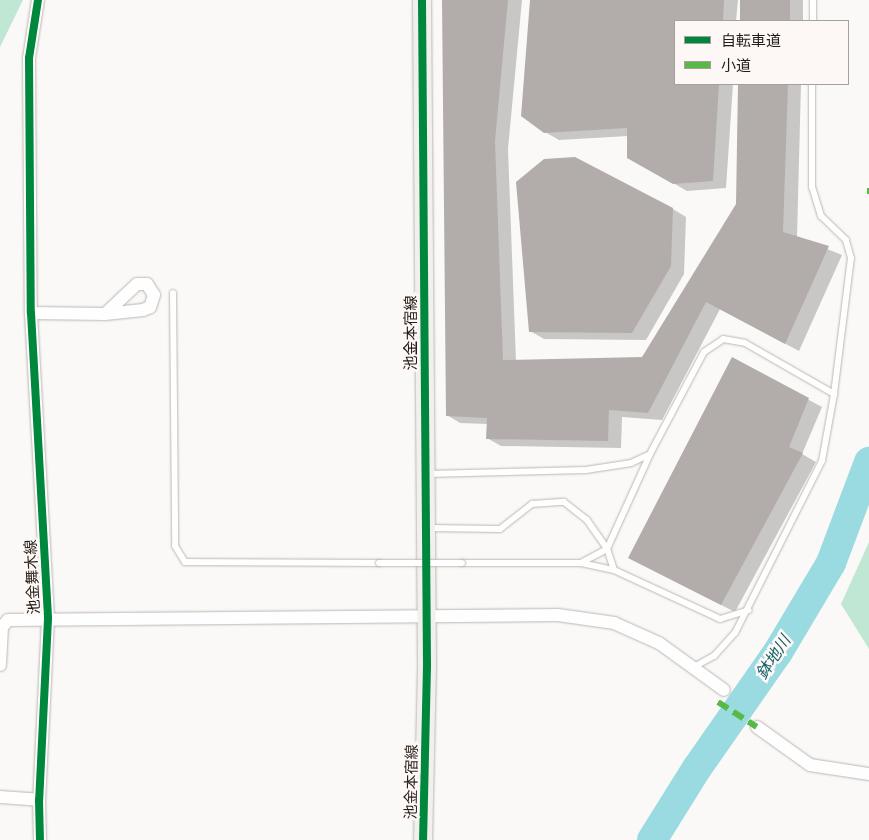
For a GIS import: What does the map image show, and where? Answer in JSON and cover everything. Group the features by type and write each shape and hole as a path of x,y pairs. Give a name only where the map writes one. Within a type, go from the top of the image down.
{"street":[{"name":"池金舞木線","path":"38,0 29,58 31,313 48,619 39,800 40,840"},
{"name":"池金本宿線","path":"422,0 427,666 423,840"},
{"path":"31,313 105,314"},
{"path":"0,665 2,627 8,620 558,614 614,623 659,643 724,690"},
{"path":"757,727 810,765 869,774"},
{"path":"0,797 39,800"}],"lane":[{"path":"813,0 813,20"},
{"path":"692,668 714,656 735,633 749,610 822,461 834,394 851,258 846,240 821,216 812,187 812,85"},
{"path":"173,293 175,546 186,562 580,563 614,570 720,620 749,610"},
{"path":"580,563 607,549 650,454 704,352 723,339 745,343 834,394"},
{"path":"426,474 586,470 631,462 650,454"},
{"path":"426,528 500,529 532,504 564,502 587,520 607,549 614,570"}],"green space":[{"path":"0,0 23,0 0,47"},
{"path":"869,542 869,649 841,604"}],"building":[{"path":"442,0 508,0 495,141 503,360 642,357 736,204 738,85 788,85 783,232 829,246 785,344 706,302 648,413 609,410 608,441 486,439 487,418 446,416"},
{"path":"530,0 724,0 723,20 674,20 674,85 719,85 713,181 673,184 627,158 627,128 544,133 521,116"},
{"path":"740,0 790,0 790,20 740,20"},
{"path":"575,157 673,208 671,266 632,333 529,332 516,182 544,159"},
{"path":"732,357 809,398 789,447 803,453 721,605 628,558"}],"waterway":[{"name":"鉢地川","path":"652,840 697,768 778,652 831,563 869,462"}],"marked path":[{"path":"718,702 757,727"}],"cycle path":[{"path":"38,0 29,58 31,313 48,619 39,800 40,840"},
{"path":"422,0 427,666 423,840"}]}
